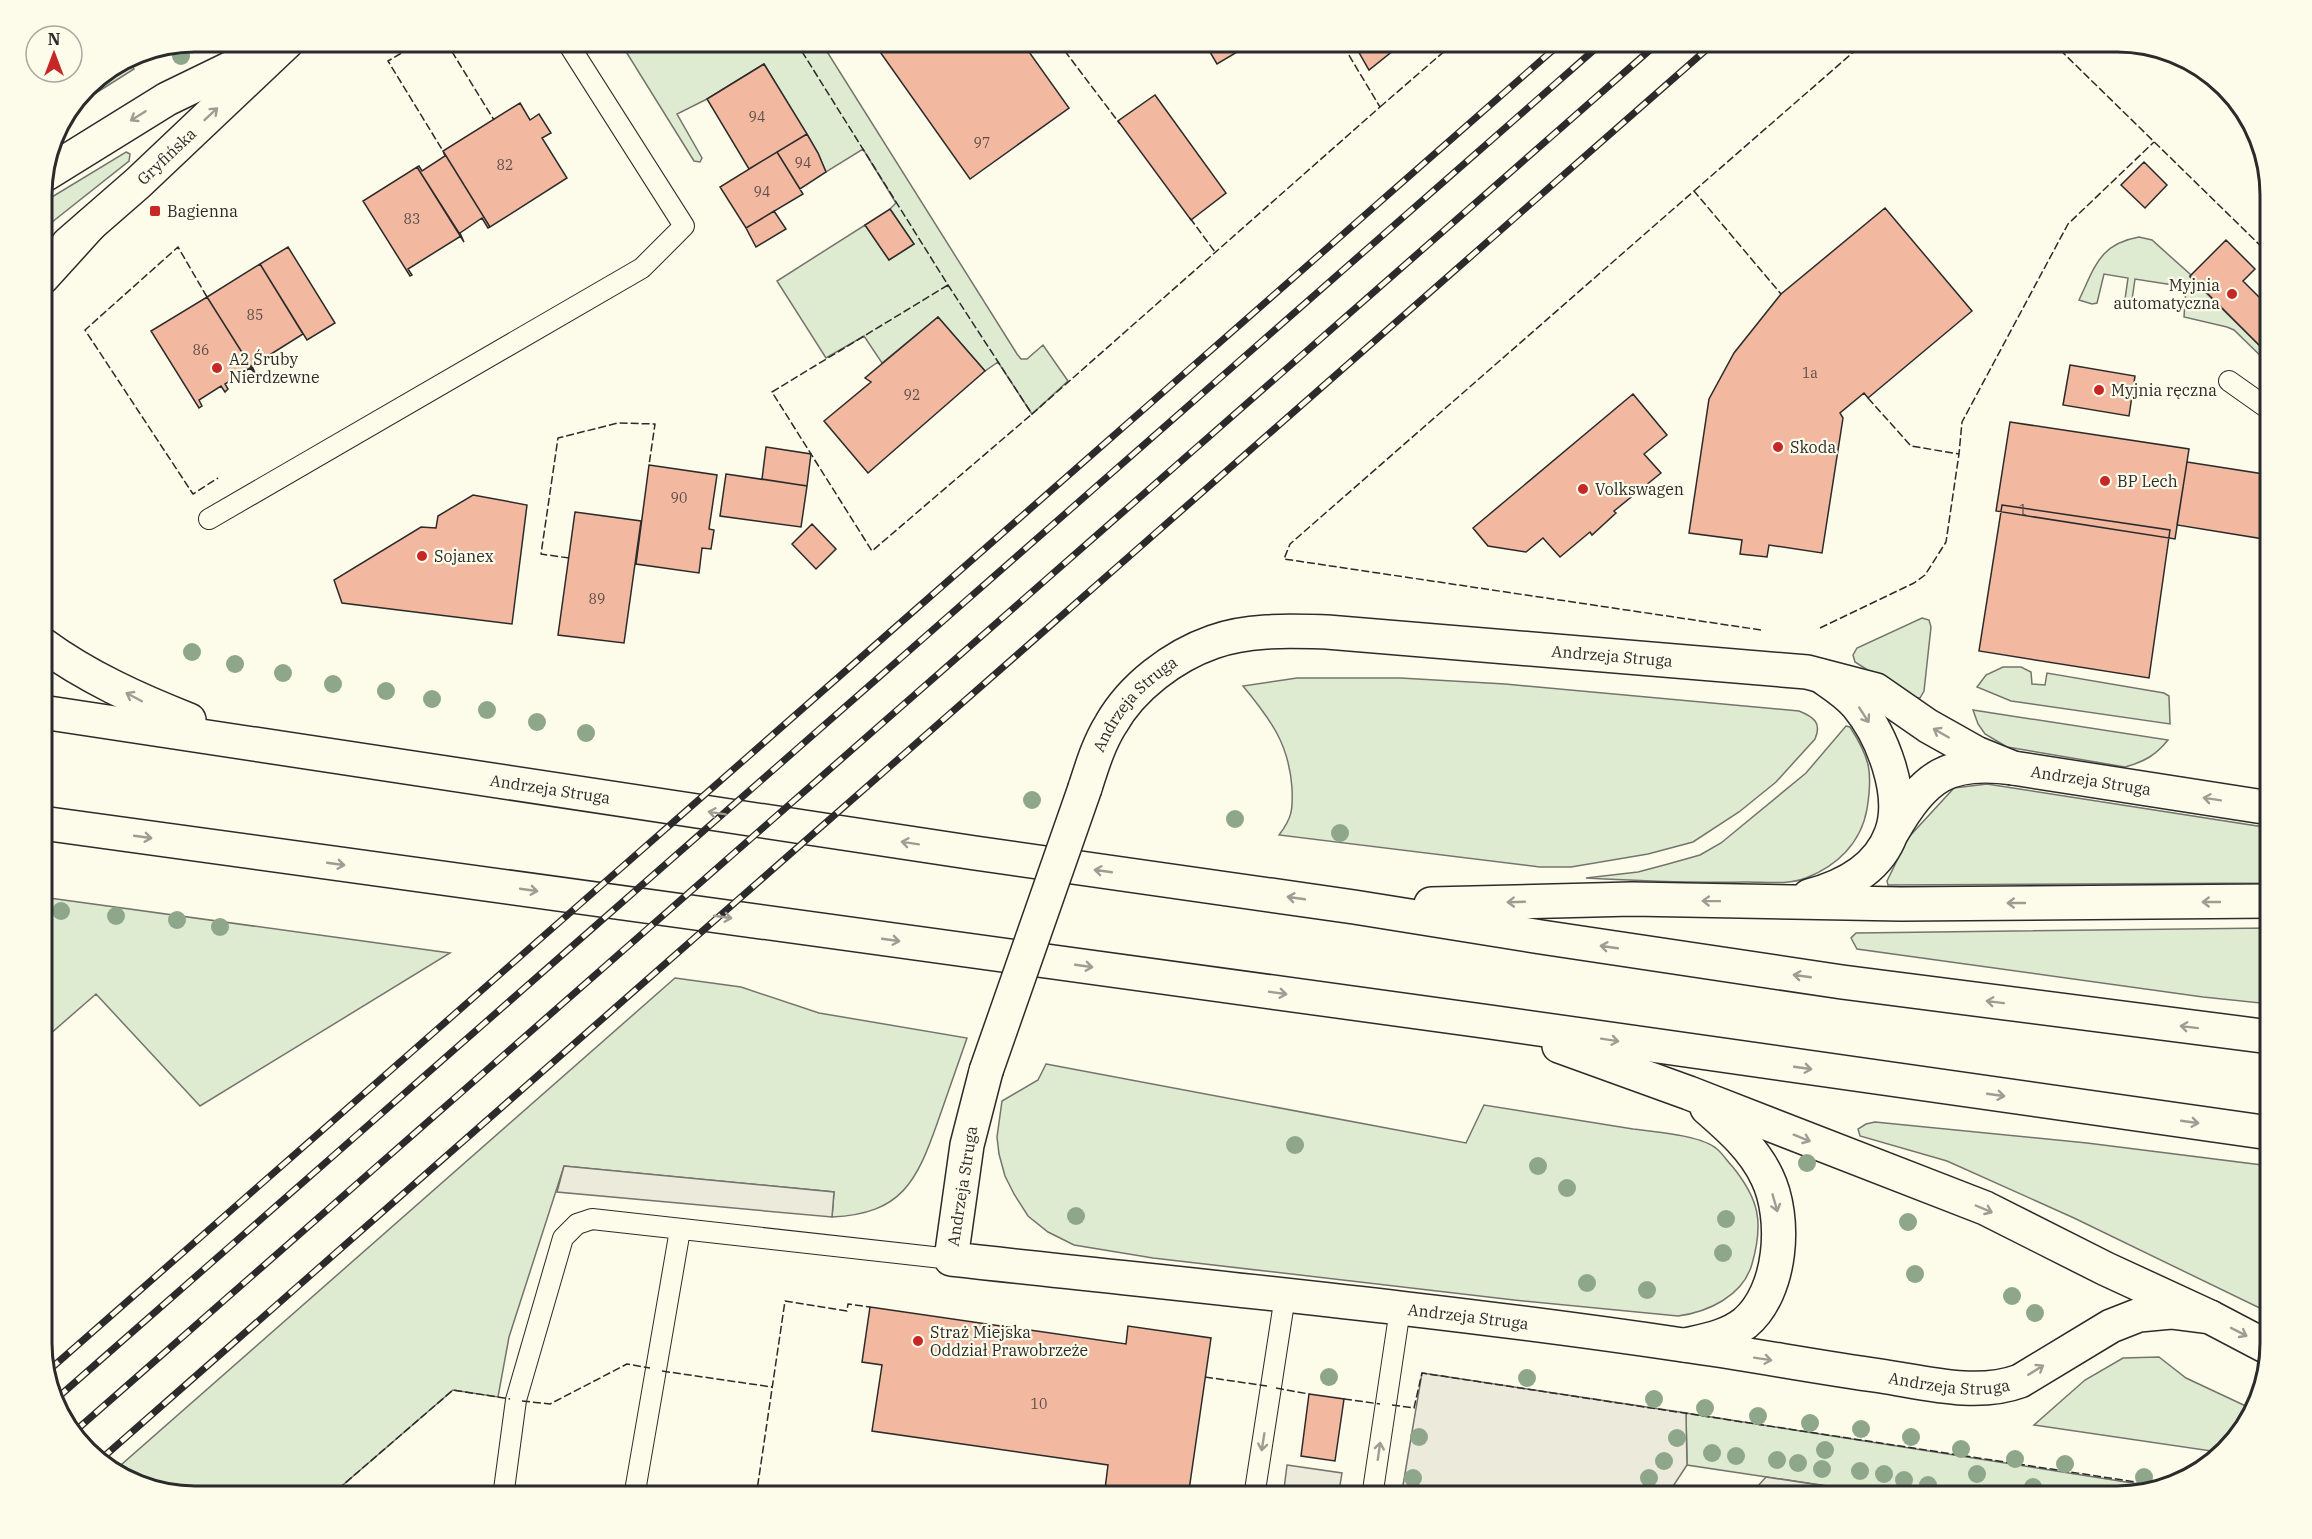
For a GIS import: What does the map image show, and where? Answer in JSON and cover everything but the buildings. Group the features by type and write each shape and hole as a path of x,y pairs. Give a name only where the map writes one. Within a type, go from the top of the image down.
{"main road":[{"name":"Gryfińska","path":"55,168 166,99 263,53"},
{"name":"Gryfińska","path":"53,256 138,183 274,53"},
{"path":"53,266 90,225"},
{"name":"Andrzeja Struga","path":"2260,806 2013,768 1976,753 1928,726 1876,690 1807,672 1327,632 1277,631 1214,641 1184,655 1159,672 1122,707 1110,725 1085,788 986,1071 967,1145 951,1259 1400,1309 1685,1345 1845,1371 1987,1389 2020,1381 2111,1326 2139,1315 2171,1312 2210,1317 2260,1343"},
{"path":"53,652 66,662 146,703 246,742"},
{"path":"1821,676 1840,688 1856,703 1876,735 1894,786 1894,819 1891,834"},
{"name":"Andrzeja Struga","path":"53,714 1830,980 2260,1036"},
{"path":"1769,903 1812,895 1846,883 1864,871 1875,859 1908,804 1941,775 1953,769 1983,764 2013,768"},
{"path":"53,825 1490,1022 2260,1132"},
{"path":"1354,907 1632,899 1769,903 2260,902"},
{"path":"1490,1022 1689,1093 1985,1208 2106,1269 2210,1317"},
{"path":"1685,1345 1722,1337 1746,1322 1761,1304 1770,1284 1778,1253 1780,1222 1768,1177 1737,1134 1689,1093"}],"lane":[{"path":"209,519 642,268 684,226 574,53"},
{"path":"2229,381 2260,403"},
{"path":"504,1486 516,1400 563,1238 577,1224 592,1219 951,1259"},
{"path":"636,1486 680,1230"},
{"path":"1256,1486 1285,1296"},
{"path":"1374,1486 1400,1309"}],"green space":[{"path":"627,53 828,53 1017,354 1021,359 1027,359 1043,345 1068,381 1032,414 998,362 985,371 938,317 882,363 864,336 826,358 777,281 865,225 889,260 914,244 890,209 896,203 863,149 826,172 818,153 764,64 707,99 677,114 702,158 700,162 694,161"},
{"path":"133,67 134,69 96,93 116,77"},
{"path":"126,152 130,154 129,161 53,221 53,196"},
{"path":"2139,237 2152,240 2191,275 2190,277 2260,346 2260,355 2234,330 2184,317 2186,287 2135,279 2131,307 2124,306 2128,278 2104,274 2097,303 2092,304 2079,300 2100,259 2115,245"},
{"path":"1922,618 1929,620 1931,627 1924,691 1920,698 1910,697 1855,662 1853,655 1857,648"},
{"path":"2003,667 2021,667 2031,672 2032,684 2045,685 2047,673 2164,693 2169,696 2170,724 2011,701 1977,687 1986,675"},
{"path":"1297,678 1400,678 1505,684 1799,711 1812,718 1818,729 1815,739 1776,782 1739,812 1693,842 1648,854 1571,867 1540,867 1279,835 1287,824 1292,808 1292,788 1287,758 1277,733 1243,686"},
{"path":"1973,710 2168,740 2149,757 2125,767 2007,747 1985,734"},
{"path":"1846,726 1850,727 1866,757 1870,775 1869,796 1864,821 1853,843 1828,867 1806,878 1785,882 1687,882 1586,878 1638,872 1700,855 1721,843 1806,773"},
{"path":"1987,784 2260,826 2260,883 1888,885 1887,881 1908,838 1954,788"},
{"path":"53,899 450,953 200,1106 96,994 53,1031"},
{"path":"2260,928 2260,1003 1857,949 1851,938 1856,933"},
{"path":"675,978 741,987 819,1013 967,1038 930,1142 914,1177 891,1201 875,1209 832,1217 834,1192 564,1166 509,1337 498,1397 453,1390 342,1486 187,1486 150,1479 121,1465"},
{"path":"1046,1064 1466,1143 1484,1105 1700,1140 1710,1144 1721,1153 1741,1178 1753,1200 1757,1212 1758,1236 1752,1264 1741,1285 1733,1293 1701,1311 1678,1316 1514,1300 1153,1258 1074,1245 1048,1232 1028,1216 1005,1176 999,1154 997,1137 1002,1101 1038,1080"},
{"path":"1875,1122 2087,1143 2260,1165 2260,1308 2074,1218 1947,1161 1860,1136 1858,1129"},
{"path":"2159,1357 2186,1378 2245,1406 2224,1438 2211,1451 2034,1425 2085,1380 2123,1358"},
{"path":"1686,1413 2141,1484 1827,1486 1687,1465"}],"shaded area":[{"path":"564,1166 834,1192 832,1217 557,1192"},
{"path":"1422,1373 1686,1413 1687,1465 1673,1486 1403,1486"},
{"path":"1287,1465 1342,1473 1340,1486 1284,1486"},
{"path":"1766,1477 1825,1486 1758,1486"}],"railway":[{"path":"55,1365 1549,53"},
{"path":"62,1394 1590,53"},
{"path":"80,1427 1646,53"},
{"path":"106,1455 1702,53"}],"fence":[{"path":"401,53 388,61 443,151"},
{"path":"453,53 494,120"},
{"path":"803,53 1032,414 1380,107 1348,53"},
{"path":"1066,53 1120,124"},
{"path":"1380,107 1442,53"},
{"path":"1694,191 1852,53"},
{"path":"2063,53 2260,245"},
{"path":"1868,398 1911,446 1959,454 1962,422 2068,224 2154,142"},
{"path":"1761,630 1284,559 1290,544 1694,191 1781,294"},
{"path":"1190,218 1215,252"},
{"path":"207,297 178,247 85,330 193,494 218,478"},
{"path":"948,285 772,392 872,551 1032,414"},
{"path":"569,558 541,554 558,438 618,423 655,424 649,465"},
{"path":"1820,628 1914,583 1925,575 1946,542 1959,454"},
{"path":"758,1486 785,1301 847,1311 848,1304 870,1307"},
{"path":"522,1401 550,1404 627,1364 650,1368"},
{"path":"662,1371 772,1387"},
{"path":"1392,1405 1414,1408 1422,1373 2146,1484"},
{"path":"1205,1377 1267,1386"},
{"path":"1276,1388 1309,1394"},
{"path":"342,1486 453,1390 510,1399"},
{"path":"1344,1399 1380,1404"}],"place":[{"name":"Bagienna","path":"155,211"},
{"name":"Myjnia automatyczna","path":"2232,294"},
{"name":"A2 Śruby Nierdzewne","path":"217,368"},
{"name":"Myjnia ręczna","path":"2099,390"},
{"name":"Skoda","path":"1778,447"},
{"name":"BP Lech","path":"2105,481"},
{"name":"Volkswagen","path":"1583,489"},
{"name":"Sojanex","path":"422,556"},
{"name":"Straż Miejska Oddział Prawobrzeże","path":"918,1341"}]}
